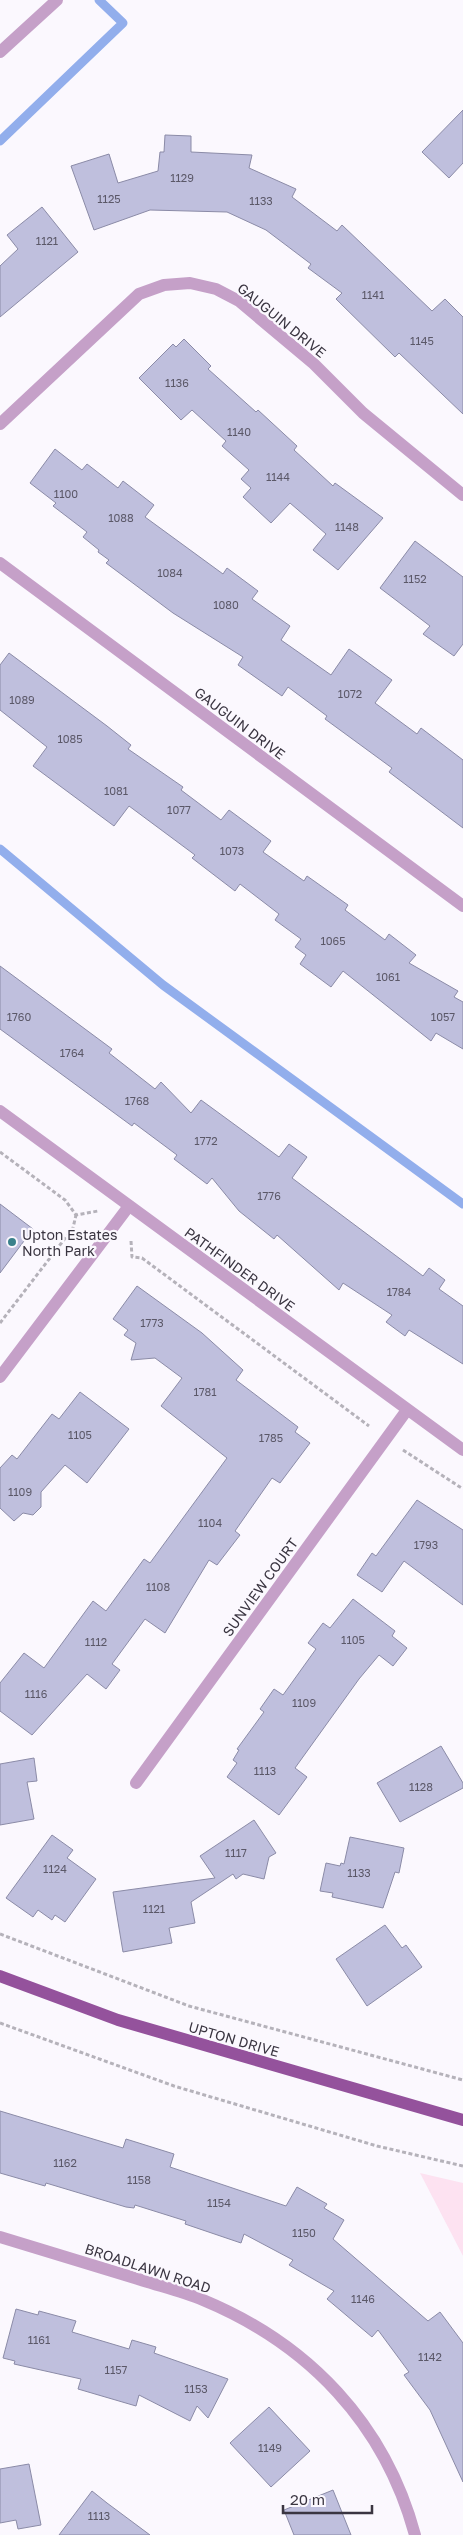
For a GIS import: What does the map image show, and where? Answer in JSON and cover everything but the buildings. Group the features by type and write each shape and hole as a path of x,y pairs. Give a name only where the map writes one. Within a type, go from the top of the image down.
{"main road":[{"name":"UPTON DRIVE","path":"0,1976 118,2020 463,2120"}],"street":[{"path":"0,52 57,0"},
{"name":"GAUGUIN DRIVE","path":"0,424 139,294 164,285 190,283 216,288 239,301 314,364 362,413 463,495"},
{"name":"GAUGUIN DRIVE","path":"0,563 463,906"},
{"name":"PATHFINDER DRIVE","path":"0,1111 463,1450"},
{"path":"0,1377 130,1206"},
{"name":"SUNVIEW COURT","path":"136,1783 407,1410"},
{"name":"BROADLAWN ROAD","path":"0,2237 202,2299 248,2321 282,2343 322,2376 361,2420 387,2460 406,2503 415,2535"}],"path":[{"path":"0,1152 65,1200 76,1215 73,1228 0,1323"},
{"path":"76,1215 130,1206 132,1257 142,1258 386,1439 463,1489"},
{"path":"0,1934 188,2006 463,2080"},
{"path":"0,2023 174,2086 376,2146 463,2166"}],"shaded area":[{"path":"420,2173 463,2183 463,2256"}],"waterway":[{"path":"0,141 123,23 99,0"},
{"path":"0,849 163,985 463,1204"}],"place":[{"name":"Upton Estates North Park","path":"12,1242"}]}
